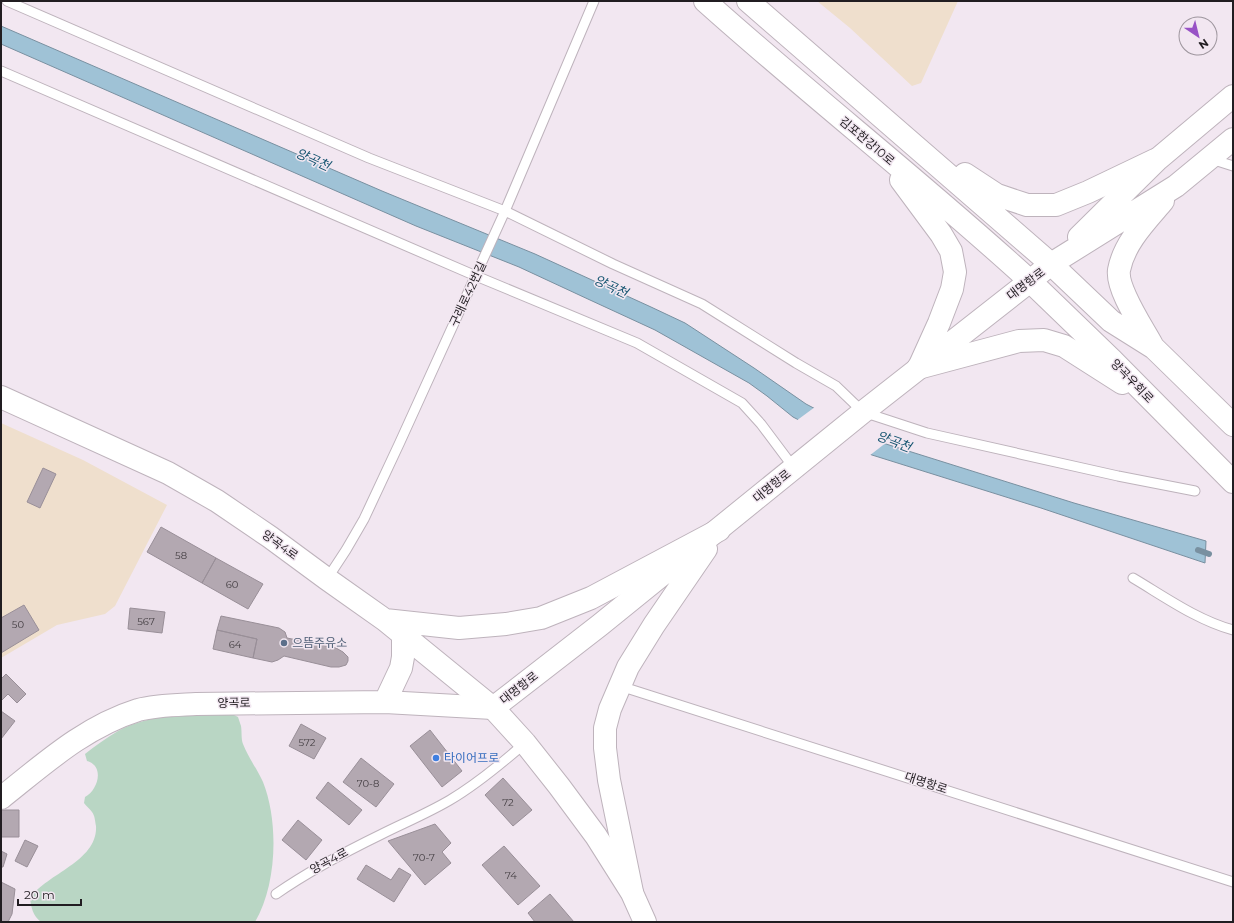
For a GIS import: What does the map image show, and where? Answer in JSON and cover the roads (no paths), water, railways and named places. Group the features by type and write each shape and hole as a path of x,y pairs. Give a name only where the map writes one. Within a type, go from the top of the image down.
{"street":[{"name":"김포한강10로","path":"704,1 988,242 1030,280"},
{"path":"748,1 1052,264 1111,321 1154,348 1233,425"},
{"name":"대명항로","path":"1052,264 1158,158 1233,96"},
{"path":"889,123 997,195 1028,205 1056,205 1088,192 1158,158"},
{"name":"대명항로","path":"493,708 600,625 719,530 823,444 1030,280 1052,264 1176,186 1233,139"},
{"path":"877,149 941,234 951,251 955,272 952,289 939,323 918,368"},
{"path":"1154,348 1133,312 1121,286 1119,271 1134,236 1176,186"},
{"name":"양곡우회로","path":"1030,280 1233,482"},
{"path":"918,368 1019,341 1044,340 1064,346 1154,404"},
{"name":"양곡4로","path":"1,397 174,477 224,506 270,537 385,620 493,708 525,743 596,836 632,893 645,922"},
{"path":"385,620 459,628 506,624 541,618 591,598 719,530"},
{"path":"632,893 609,780 605,748 605,728 610,709 628,666 719,530"},
{"path":"385,702 401,668 403,657 403,636"},
{"name":"양곡로","path":"1,798 70,743 100,725 139,710 165,706 196,704 385,702 493,708"}],"lane":[{"path":"7,1 369,158 505,211 613,264 702,304 796,363 836,386 860,415 927,433 1118,476 1195,491"},
{"name":"구래로42번길","path":"327,579 346,550 364,518 476,276 594,1"},
{"path":"1,71 476,276 637,343 742,403 761,424 794,468"},
{"path":"1209,159 1233,166"},
{"path":"1133,578 1185,609 1219,626 1233,630"},
{"name":"대명항로","path":"619,686 1233,882"},
{"name":"양곡4로","path":"276,894 304,875 337,857 450,800 486,776 525,743"}],"water":[{"path":"1,26 382,191 535,254 685,323 806,404 863,434 886,444 1074,503 1206,541 1205,563 1041,508 872,455 849,446 793,417 749,383 655,330 519,267 416,226 1,44"}],"waterway":[{"name":"양곡천","path":"1198,550 1209,554"}],"place":[{"name":"으뜸주유소","path":"284,643"},
{"name":"타이어프로","path":"436,758"}]}
